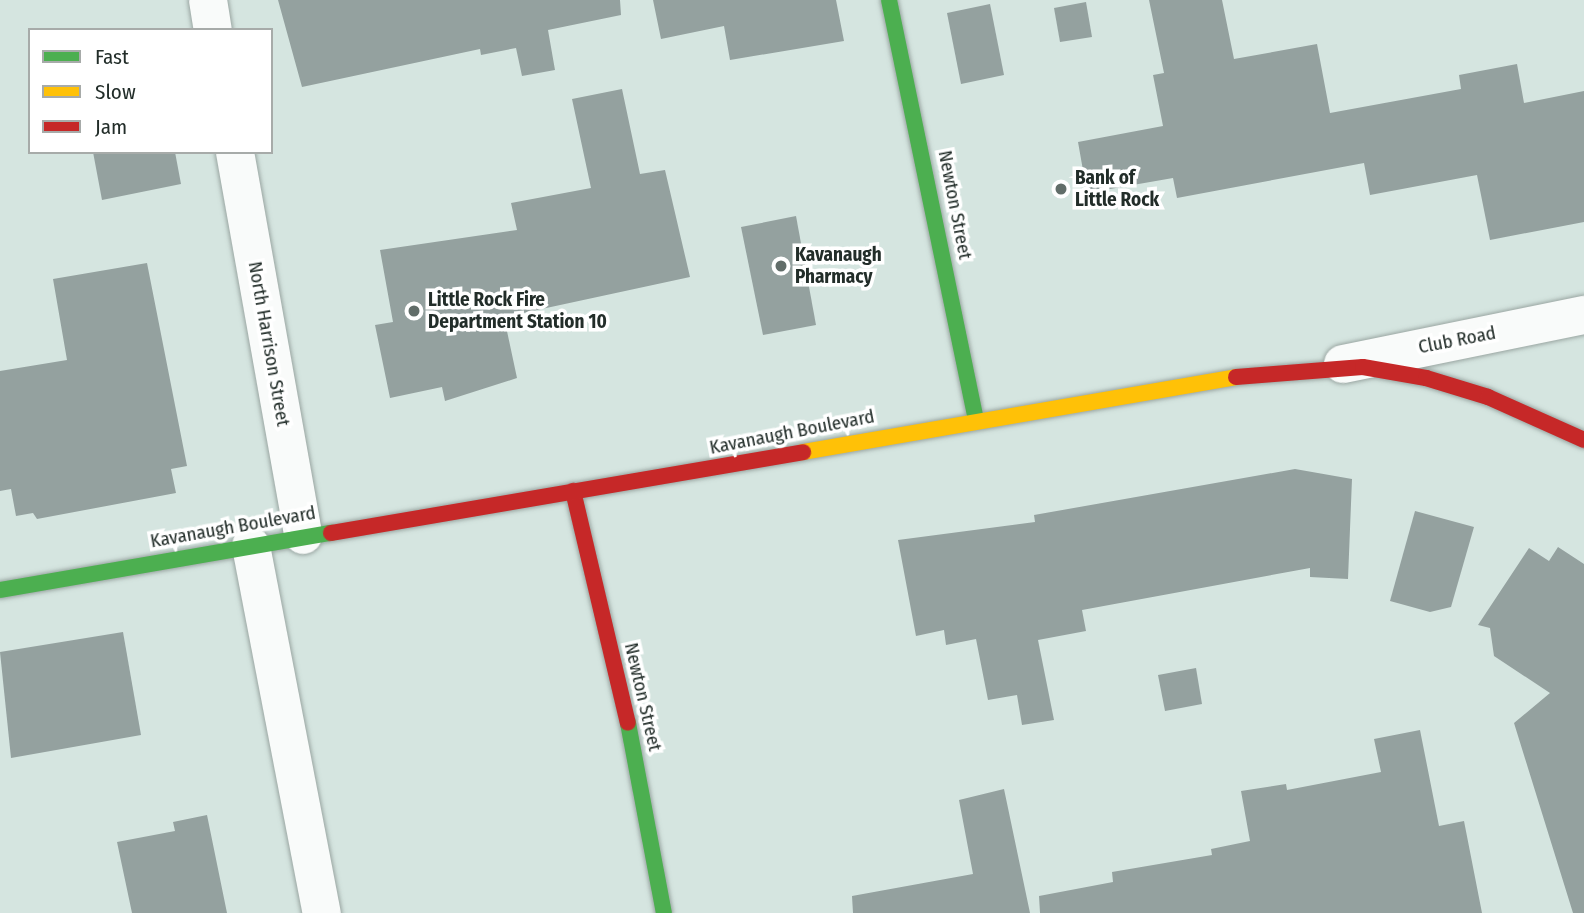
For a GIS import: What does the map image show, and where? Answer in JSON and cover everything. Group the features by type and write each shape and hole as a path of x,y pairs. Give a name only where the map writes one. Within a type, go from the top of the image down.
{"street":[{"path":"208,0 213,28"},
{"name":"Newton Street","path":"889,0 976,419"},
{"name":"North Harrison Street","path":"235,154 303,535"},
{"name":"Club Road","path":"1330,368 1584,315"},
{"name":"Kavanaugh Boulevard","path":"0,590 976,419 1330,368 1426,378 1488,397 1584,440"},
{"name":"Newton Street","path":"573,491 649,815 664,913"},
{"path":"251,546 322,913"}],"building":[{"path":"278,0 620,0 621,15 548,30 555,70 522,76 516,48 481,55 480,49 302,87"},
{"path":"653,0 836,0 844,41 730,60 724,26 661,39"},
{"path":"1149,0 1222,0 1234,59 1317,44 1330,113 1461,89 1459,75 1517,64 1524,103 1584,91 1584,222 1490,240 1477,175 1370,195 1364,163 1177,198 1173,178 1087,193 1078,142 1163,126 1153,75 1164,73"},
{"path":"1086,2 1092,37 1060,42 1054,8"},
{"path":"990,4 1004,75 961,84 947,13"},
{"path":"622,89 640,174 665,170 690,277 504,317 517,378 445,401 442,387 390,398 375,325 393,322 380,250 517,230 511,203 591,188 572,99"},
{"path":"93,154 175,154 181,184 102,200"},
{"name":"Kavanaugh Pharmacy","path":"796,216 816,325 763,335 741,227"},
{"path":"147,263 187,466 171,469 176,493 37,519 33,513 16,516 11,489 0,491 0,371 67,360 53,279"},
{"path":"1295,469 1352,479 1348,579 1310,577 1310,568 1082,610 1086,631 1038,640 1054,720 1022,725 1017,695 988,700 976,639 946,645 944,630 916,636 898,540 1035,522 1034,515"},
{"path":"1415,511 1474,527 1451,607 1430,612 1390,601"},
{"path":"1558,547 1584,564 1584,913 1573,913 1514,723 1550,693 1494,656 1490,628 1478,625 1529,548 1549,561"},
{"path":"123,632 141,735 11,758 0,652"},
{"path":"1196,668 1202,704 1165,711 1158,675"},
{"path":"1420,730 1439,826 1464,821 1482,913 1040,913 1039,896 1113,882 1112,872 1212,855 1211,849 1250,841 1241,791 1286,784 1287,790 1381,772 1374,739"},
{"path":"1004,789 1030,913 853,913 852,896 973,874 959,800"},
{"path":"207,815 227,913 132,913 117,842 175,831 173,822"}],"traffic: fast":[{"path":"889,0 976,419"},
{"path":"0,590 331,533"},
{"path":"628,723 664,913"}],"traffic: slow":[{"path":"803,452 1236,377"}],"traffic: jam":[{"path":"1236,377 1363,367 1426,378 1488,397 1584,440"},
{"path":"331,533 803,452"},
{"path":"573,491 628,723"}],"place":[{"name":"Bank of Little Rock","path":"1061,189"},
{"name":"Kavanaugh Pharmacy","path":"781,266"},
{"name":"Little Rock Fire Department Station 10","path":"414,311"}]}
